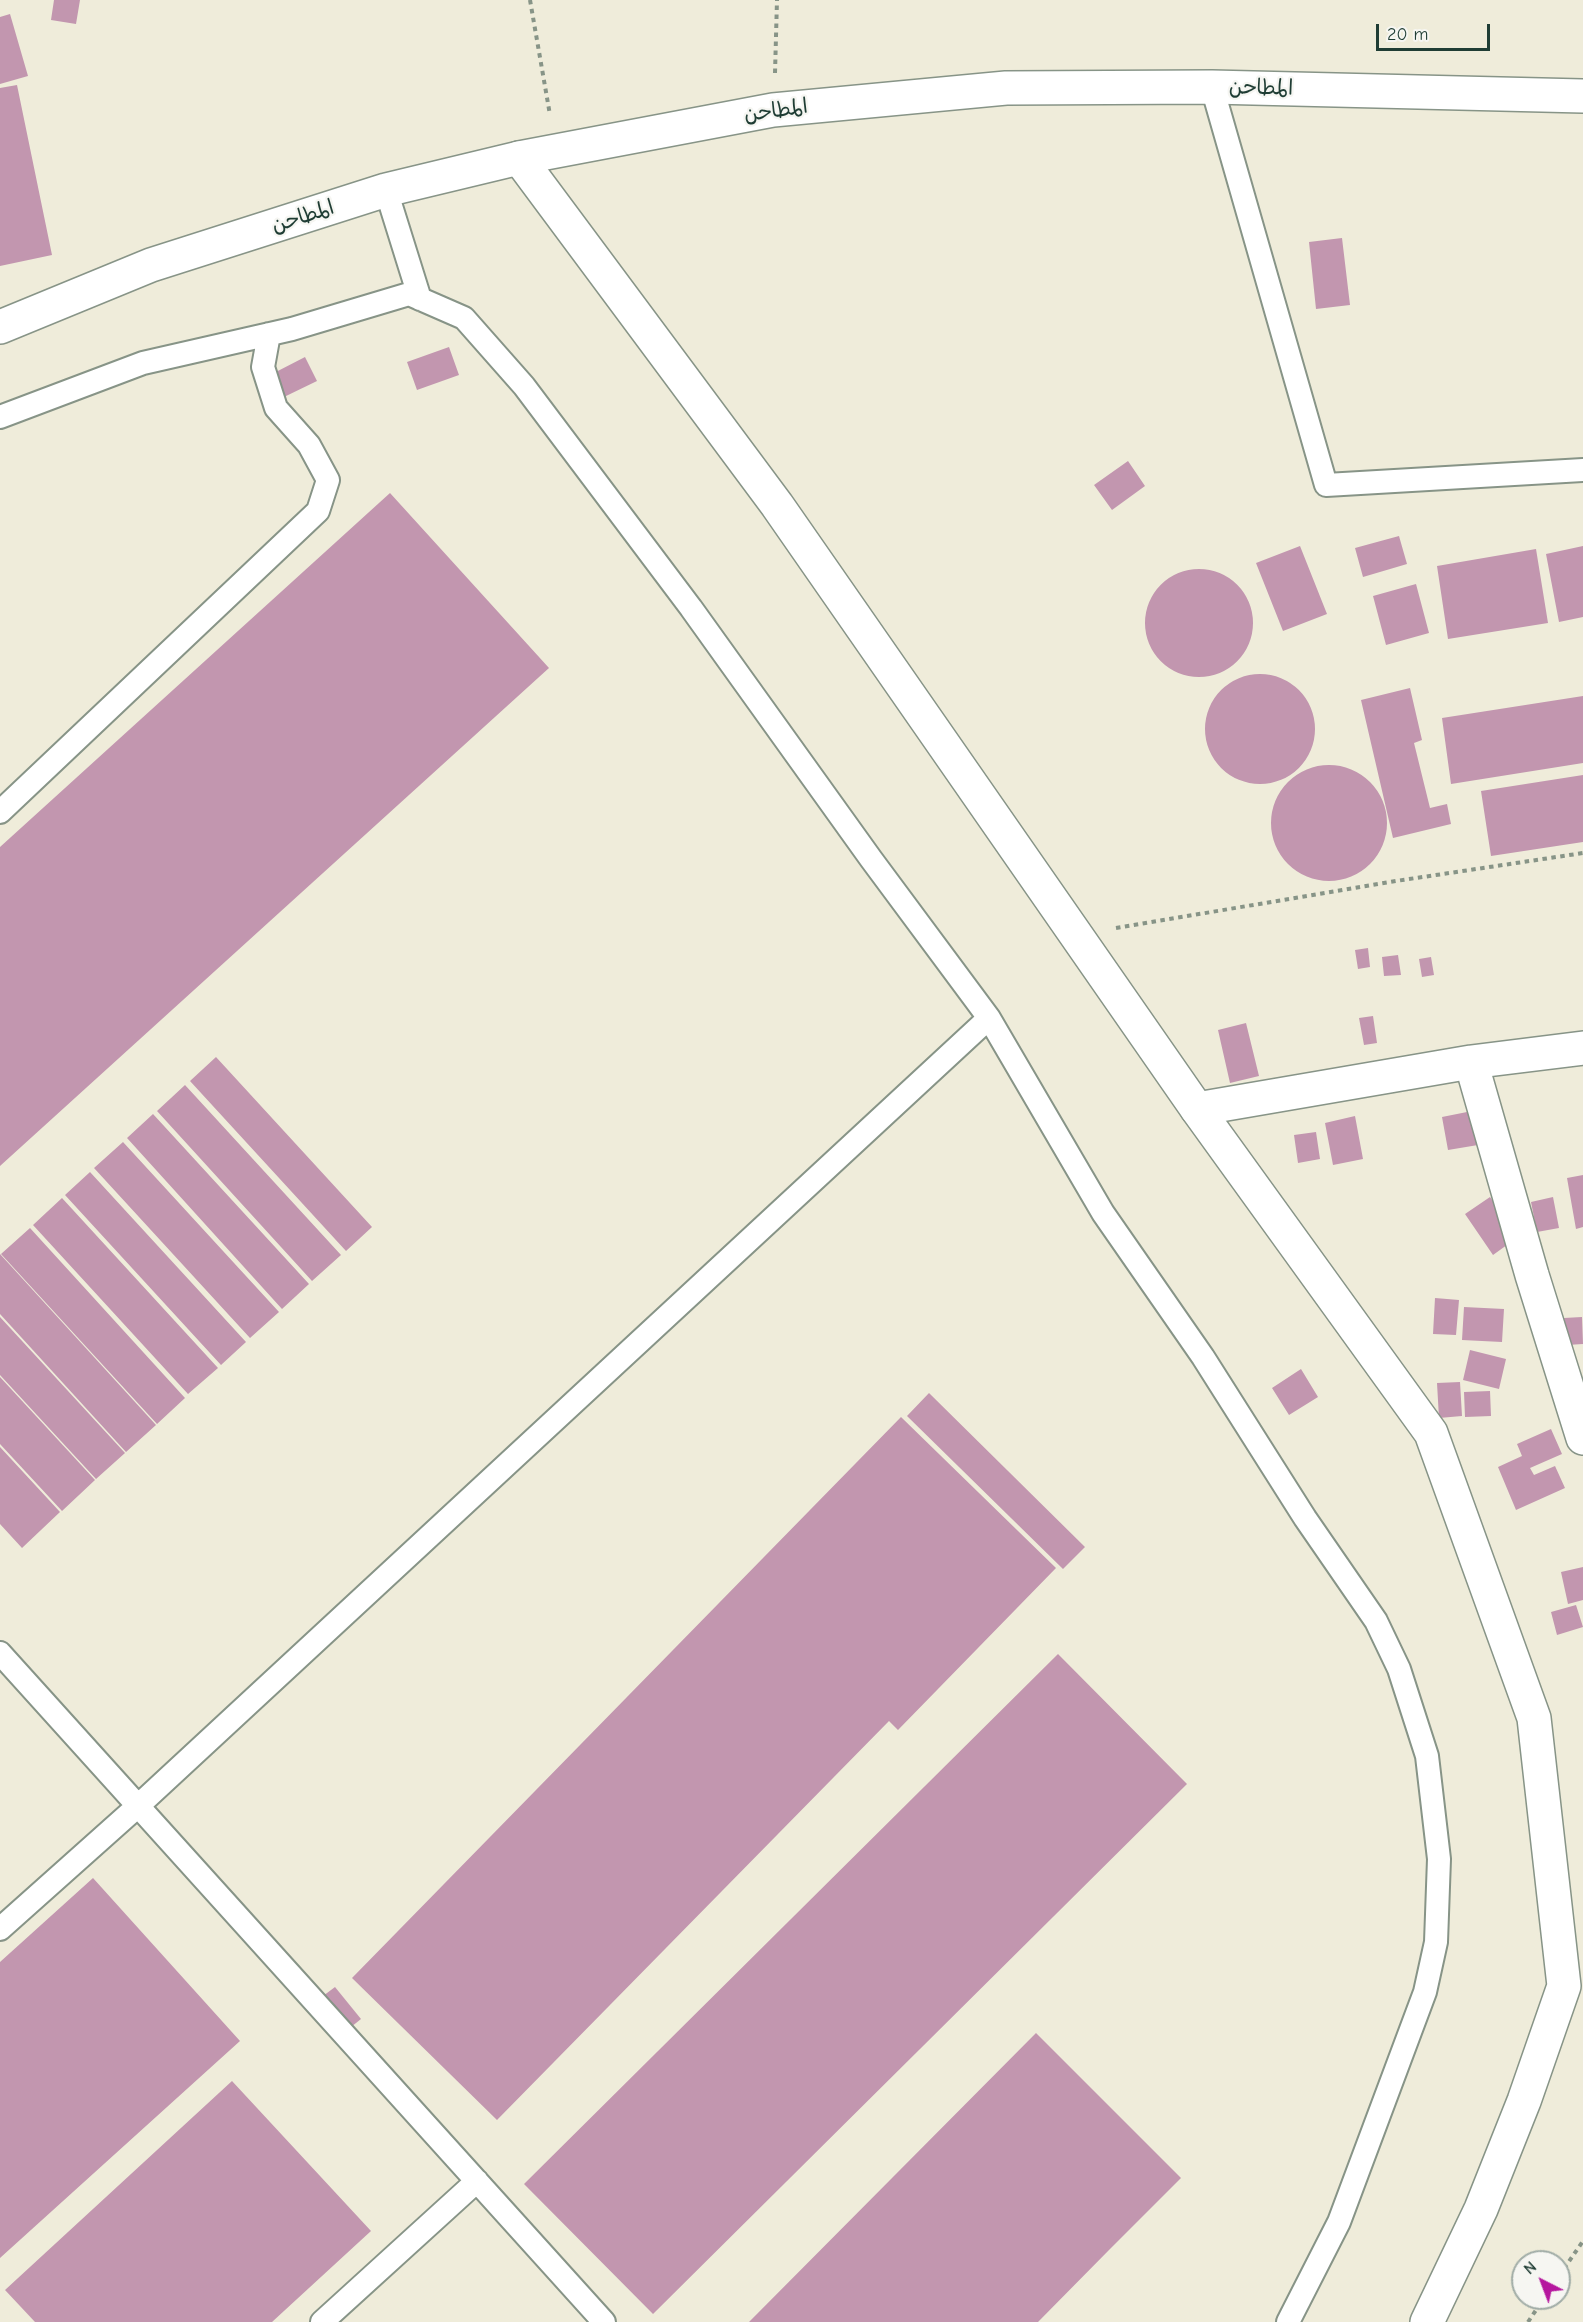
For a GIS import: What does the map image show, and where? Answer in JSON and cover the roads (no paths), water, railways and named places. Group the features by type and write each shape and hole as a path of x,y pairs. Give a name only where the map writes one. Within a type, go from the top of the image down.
{"street":[{"name":"المطاحن","path":"0,327 151,265 386,190 519,158 773,110 1006,88 1212,87 1583,96"},
{"path":"519,158 777,505 1197,1109 1431,1433 1534,1718 1574,1985 1481,2209 1426,2322"},
{"path":"1197,1109 1470,1062 1583,1048"},
{"path":"1470,1062 1532,1275 1572,1363 1583,1438"}],"lane":[{"path":"1212,87 1326,485 1583,470"},
{"path":"386,190 420,299"},
{"path":"0,417 142,363 269,334 409,294 465,318 524,386 691,608 871,859 989,1018 1104,1213 1203,1357 1305,1518 1376,1621 1399,1669 1427,1756 1439,1858 1436,1942 1425,1992 1339,2222 1288,2322"},
{"path":"0,812 318,511 328,480 309,445 276,408 263,368 269,334"},
{"path":"0,1929 139,1806 989,1018"},
{"path":"0,1653 604,2322"},
{"path":"322,2322 477,2181"}]}
